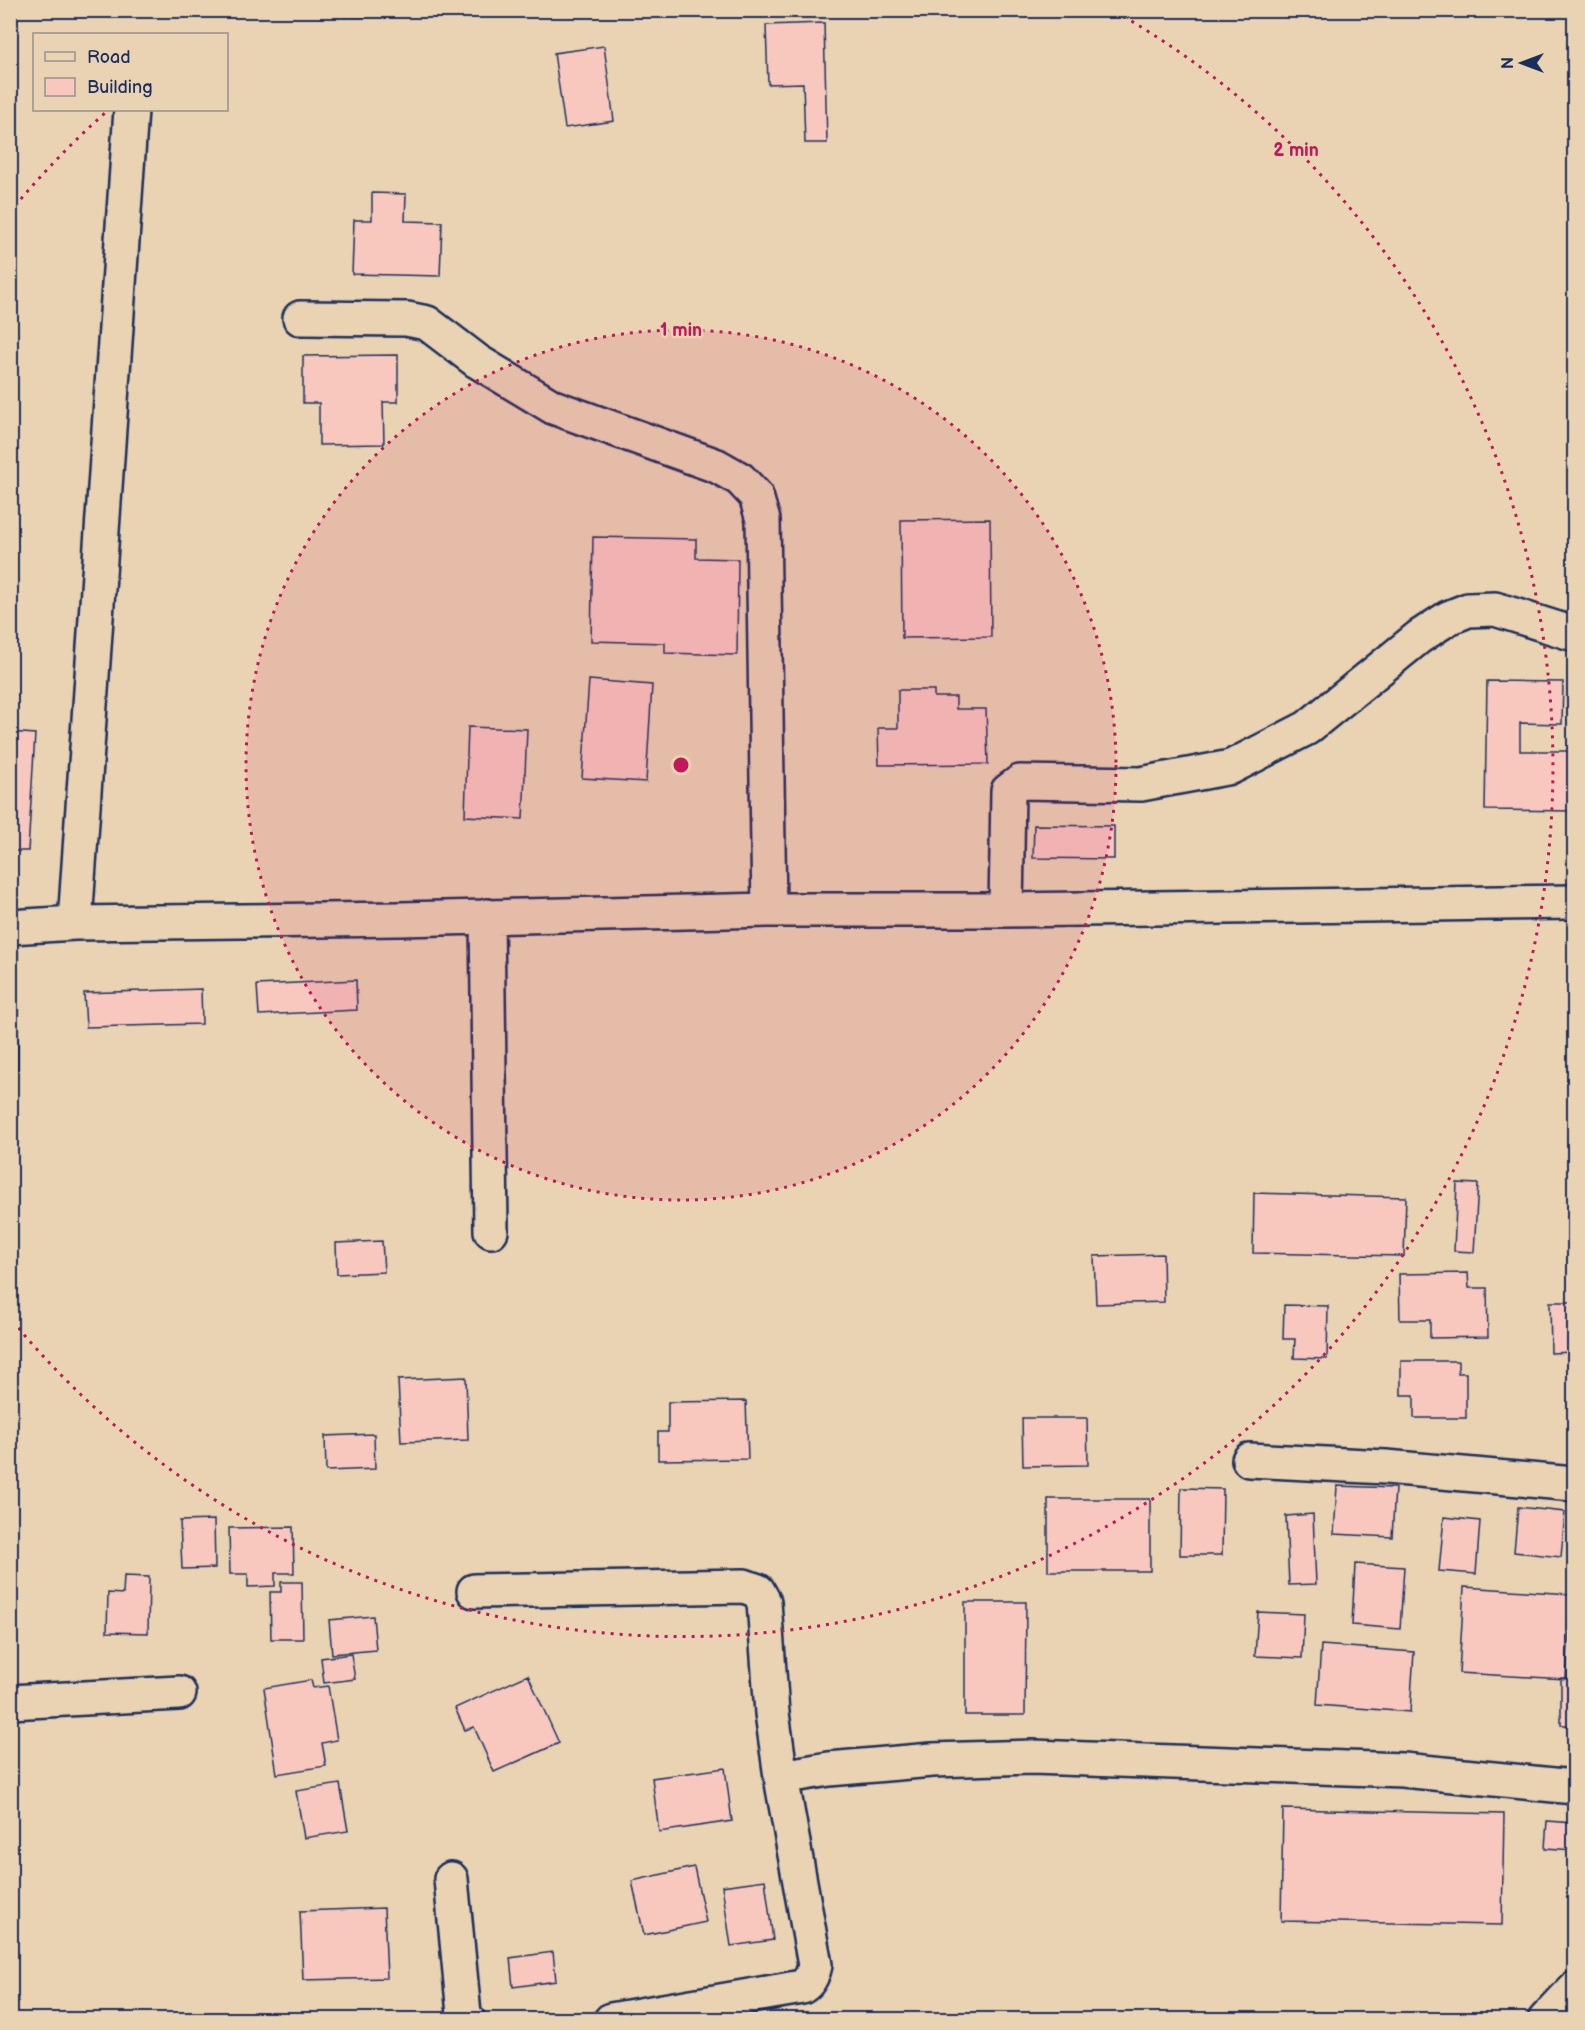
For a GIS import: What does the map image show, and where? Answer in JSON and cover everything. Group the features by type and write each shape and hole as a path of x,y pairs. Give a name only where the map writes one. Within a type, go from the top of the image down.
{"street":[{"path":"75,923 131,111"},
{"path":"300,318 407,319 427,323 477,361 553,407 717,466 740,479 756,496 763,520 769,910"},
{"path":"1006,910 1008,791 1020,782 1141,784 1231,766 1307,728 1419,637 1448,618 1468,610 1496,609 1575,634"},
{"path":"10,927 75,923 400,919 769,910 1006,910 1575,902"},
{"path":"488,916 491,1231"},
{"path":"1249,1460 1386,1467 1575,1484"},
{"path":"474,1590 744,1586 758,1591 764,1602 772,1713 815,1965 814,1973 802,1988 611,2019"},
{"path":"10,1702 179,1694"},
{"path":"781,1776 829,1769 932,1760 1032,1757 1402,1770 1575,1787"},
{"path":"451,1880 464,2014 468,2019"},
{"path":"1545,2019 1575,1989"}],"building":[{"path":"344,10 369,10 369,17 344,16"},
{"path":"824,23 827,143 805,143 803,83 768,84 766,25"},
{"path":"604,46 614,121 565,128 554,53"},
{"path":"372,193 406,194 405,221 442,222 440,276 352,274 354,220 372,220"},
{"path":"398,355 398,402 383,402 384,444 319,445 319,403 303,403 303,356"},
{"path":"990,519 991,637 902,638 901,520"},
{"path":"593,537 696,539 696,558 738,559 737,655 665,653 665,643 591,641"},
{"path":"589,680 652,685 646,782 582,778"},
{"path":"1487,681 1563,682 1562,724 1520,723 1520,751 1574,751 1574,811 1485,810"},
{"path":"898,690 934,690 934,697 956,697 956,709 986,709 988,764 879,765 878,728 898,728"},
{"path":"468,727 527,729 523,819 465,816"},
{"path":"10,732 35,734 28,851 10,851"},
{"path":"1034,825 1114,826 1114,859 1033,858"},
{"path":"10,950 18,951 18,1069 10,1069"},
{"path":"356,980 357,1010 259,1015 257,985"},
{"path":"201,989 202,1024 86,1027 84,993"},
{"path":"1457,1183 1478,1184 1474,1252 1454,1251"},
{"path":"1254,1193 1406,1197 1404,1256 1253,1253"},
{"path":"382,1241 384,1272 337,1274 336,1243"},
{"path":"1163,1254 1164,1302 1096,1304 1094,1256"},
{"path":"1468,1273 1469,1288 1487,1288 1488,1337 1430,1338 1430,1320 1400,1320 1399,1274"},
{"path":"1550,1302 1574,1302 1574,1352 1551,1353"},
{"path":"1284,1305 1328,1306 1327,1359 1294,1358 1295,1339 1283,1339"},
{"path":"1401,1361 1458,1361 1458,1373 1466,1373 1466,1418 1414,1418 1414,1395 1401,1395"},
{"path":"466,1377 468,1440 401,1442 398,1380"},
{"path":"746,1401 748,1459 658,1460 658,1432 668,1432 668,1402"},
{"path":"1022,1418 1087,1418 1088,1465 1023,1466"},
{"path":"374,1434 375,1469 326,1471 325,1436"},
{"path":"1337,1486 1395,1488 1392,1537 1334,1534"},
{"path":"1181,1488 1223,1489 1222,1555 1180,1555"},
{"path":"1048,1499 1150,1499 1150,1571 1048,1571"},
{"path":"1518,1507 1565,1512 1561,1557 1514,1552"},
{"path":"1313,1514 1316,1584 1289,1585 1286,1516"},
{"path":"1444,1517 1480,1521 1476,1574 1439,1571"},
{"path":"214,1520 215,1568 182,1569 180,1521"},
{"path":"293,1527 294,1573 275,1573 275,1586 248,1587 248,1574 230,1574 229,1528"},
{"path":"1355,1564 1404,1567 1400,1629 1352,1625"},
{"path":"124,1576 149,1577 148,1633 107,1632 108,1593 123,1594"},
{"path":"281,1582 302,1582 303,1639 271,1639 270,1592 281,1592"},
{"path":"1464,1587 1571,1594 1566,1679 1459,1673"},
{"path":"965,1602 1026,1602 1025,1715 965,1715"},
{"path":"1258,1612 1304,1614 1302,1658 1255,1656"},
{"path":"373,1616 376,1650 332,1654 329,1620"},
{"path":"1321,1645 1414,1652 1410,1712 1317,1705"},
{"path":"351,1654 355,1679 324,1683 321,1658"},
{"path":"528,1675 559,1743 494,1772 474,1727 465,1730 455,1708"},
{"path":"1561,1678 1574,1678 1574,1725 1561,1725"},
{"path":"311,1680 313,1688 328,1686 337,1740 322,1743 326,1766 277,1774 264,1688"},
{"path":"725,1768 732,1821 659,1832 652,1778"},
{"path":"340,1784 348,1831 304,1838 296,1791"},
{"path":"1283,1809 1504,1814 1502,1925 1281,1921"},
{"path":"1547,1821 1574,1823 1574,1850 1545,1848"},
{"path":"694,1867 706,1922 644,1935 632,1881"},
{"path":"765,1880 773,1940 731,1946 722,1886"},
{"path":"384,1908 387,1978 303,1980 300,1911"},
{"path":"553,1952 556,1981 513,1987 510,1958"}]}
